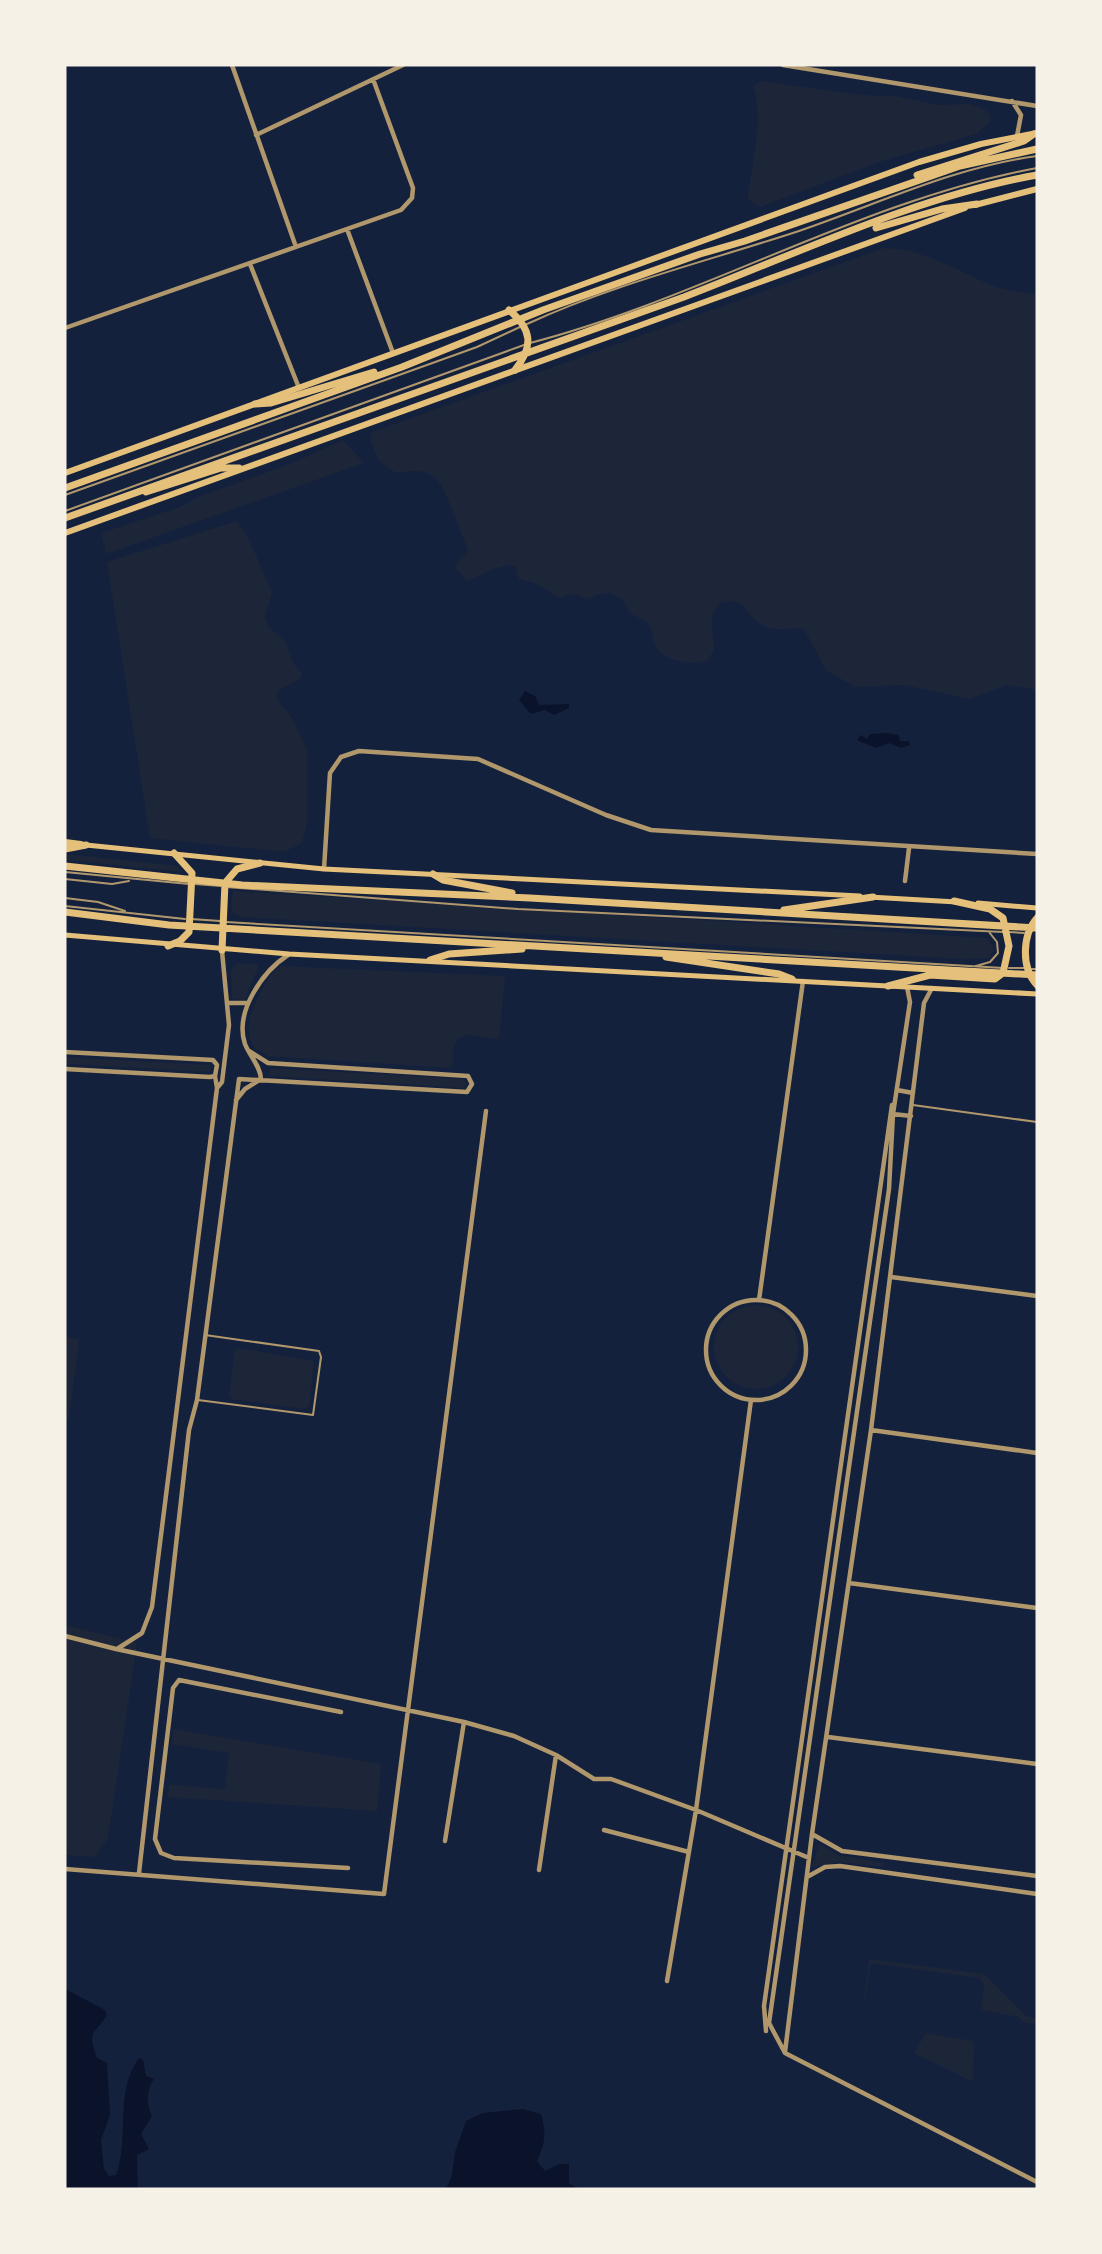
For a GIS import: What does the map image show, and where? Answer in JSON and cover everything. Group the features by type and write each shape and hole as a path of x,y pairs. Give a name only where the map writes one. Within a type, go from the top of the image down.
{"highway":[{"path":"804,221 813,213 1024,141 1036,133"},
{"path":"65,488 402,367 700,254 949,170 1037,149"},
{"path":"65,518 528,347 671,302 771,261 964,193 1037,175"},
{"path":"855,232 942,209 978,204"},
{"path":"509,310 523,322 528,347 515,370"},
{"path":"255,404 271,403 392,367 402,367"},
{"path":"118,498 131,497 221,468 239,468"},
{"path":"65,849 86,845"},
{"path":"168,946 187,935 191,923 192,882 189,867 174,853"},
{"path":"222,950 225,885 232,872 260,863"},
{"path":"65,866 225,885 530,898 1034,931"},
{"path":"433,874 443,880 530,898"},
{"path":"769,912 873,897"},
{"path":"888,986 930,975 995,979 1004,971 1007,929 998,912 954,901"},
{"path":"65,912 530,947 1031,973"},
{"path":"1037,918 1031,973 1037,985"},
{"path":"430,960 449,954 530,947"},
{"path":"655,953 685,962 779,974 792,979"}],"main road":[{"path":"65,473 919,162 1036,133"},
{"path":"65,533 239,468 978,204 1037,189"},
{"path":"65,842 324,869 954,901 1037,908"},
{"path":"65,935 222,950 1037,994"}],"street":[{"path":"232,65 296,247"},
{"path":"256,135 403,65"},
{"path":"783,65 1037,106"},
{"path":"65,328 401,210 413,193 373,79"},
{"path":"1011,101 1021,115 1017,136"},
{"path":"347,229 393,353"},
{"path":"250,264 299,388"},
{"path":"324,869 330,773 341,757 359,751 478,759 606,815 651,830 1037,854"},
{"path":"905,881 909,848"},
{"path":"218,1088 222,1082 225,1058 227,1003 222,950"},
{"path":"261,1079 259,1068 248,1051 244,1037 248,1003 267,973 289,954"},
{"path":"759,1300 803,980"},
{"path":"766,2031 764,2006 890,1189 893,1114 910,1002 907,987"},
{"path":"785,2053 812,1834 871,1430 924,1003 932,988"},
{"path":"227,1003 248,1003"},
{"path":"139,1873 149,1765 164,1659 189,1430 197,1400 239,1079 467,1091 472,1084 468,1076 268,1063 248,1051"},
{"path":"65,1052 214,1060 218,1088 152,1607 142,1633 116,1649"},
{"path":"65,1069 215,1076"},
{"path":"236,1101 245,1089 261,1079"},
{"path":"897,1090 913,1093"},
{"path":"897,1090 889,1116 789,1851 769,2023 774,2038 785,2053 1037,2182"},
{"path":"65,1869 139,1873 380,1896 385,1892 486,1111"},
{"path":"893,1114 911,1116"},
{"path":"891,1277 1037,1296"},
{"path":"759,1300 775,1303 794,1317 805,1338 807,1354 803,1370 788,1389 767,1399 751,1400 734,1396 715,1378 705,1354 707,1337 714,1321 726,1309 742,1301 759,1300"},
{"path":"667,1980 696,1810 751,1400"},
{"path":"871,1430 1037,1452"},
{"path":"849,1583 1037,1608"},
{"path":"65,1636 464,1722 513,1735 556,1755 594,1779 611,1780 696,1810 809,1858"},
{"path":"341,1712 179,1680 173,1688 155,1839 156,1847 167,1856 348,1868"},
{"path":"445,1841 464,1722"},
{"path":"828,1737 1037,1764"},
{"path":"539,1870 556,1755"},
{"path":"149,1765 163,1770"},
{"path":"604,1830 689,1852"},
{"path":"812,1834 842,1851 1037,1876"},
{"path":"806,1878 825,1867 840,1866 1037,1894"}],"lane":[{"path":"65,495 477,346 523,322 802,230 961,173 1037,156"},
{"path":"65,511 494,353 528,347 703,283 889,210 967,184 1037,168"},
{"path":"65,872 133,880 192,882"},
{"path":"65,879 112,884 133,880"},
{"path":"225,885 518,909 988,931 1007,929"},
{"path":"65,898 103,903 131,912"},
{"path":"65,906 131,912 191,923"},
{"path":"222,925 975,966 1004,971"},
{"path":"975,966 990,962 998,953 997,942 988,931"},
{"path":"1031,973 1037,969"},
{"path":"912,1105 1037,1122"},
{"path":"197,1400 313,1415 321,1357 319,1352 205,1335"}],"shaded area":[{"path":"762,81 861,95 896,96 937,105 970,104 986,110 991,117 988,124 976,134 882,161 760,207 748,199 758,113 753,86"},
{"path":"884,248 914,252 994,286 1037,295 1037,690 1007,685 970,699 904,685 855,687 826,670 804,629 774,629 765,626 753,618 741,604 729,601 719,604 715,609 712,620 714,650 707,661 686,662 672,659 656,647 648,624 630,612 615,595 601,594 588,599 574,594 559,598 537,584 519,579 516,567 511,565 493,569 468,581 455,568 459,559 468,552 447,497 437,480 422,472 396,473 378,460 370,438 372,432"},
{"path":"343,440 364,463 106,554 102,535 104,532 180,507 198,497 290,464"},
{"path":"237,521 247,535 272,592 265,617 268,626 285,641 293,663 302,673 301,678 278,691 277,699 292,718 307,749 307,823 302,843 284,852 150,838 107,562"},
{"path":"525,691 535,696 539,705 569,704 569,708 554,715 545,710 531,714 519,700"},
{"path":"870,734 899,735 900,741 909,741 910,745 901,748 889,743 876,748 857,740 861,735 867,739"},
{"path":"65,854 176,866 183,872 65,860"},
{"path":"233,891 987,938 994,949 990,958 963,959 242,917 233,913"},
{"path":"237,963 257,964 258,968 245,1000 232,999 231,970"},
{"path":"280,966 505,976 499,1039 471,1035 459,1038 450,1068 268,1056 254,1047 249,1028 261,992"},
{"path":"65,1057 210,1065 210,1072 65,1064"},
{"path":"270,1068 463,1079 467,1084 464,1088 270,1076"},
{"path":"756,1305 772,1308 786,1317 795,1331 798,1347 795,1363 786,1377 772,1386 756,1389 740,1386 726,1377 717,1363 714,1347 717,1331 726,1317 740,1308"},
{"path":"65,1336 79,1340 69,1418 65,1417"},
{"path":"235,1349 314,1361 309,1406 305,1409 231,1399 229,1397"},
{"path":"65,1625 137,1643 108,1838 95,1857 65,1855"},
{"path":"173,1729 381,1764 377,1811 168,1797 169,1785 225,1789 229,1753 172,1744"},
{"path":"819,1844 838,1855 885,1863 882,1867 839,1862 812,1867"},
{"path":"869,1959 984,1974 1025,2015 1037,2019 1037,2024 1024,2023 1019,2017 981,2010 984,1984 979,1978 871,1963 861,2026"},
{"path":"65,1989 105,2010 107,2015 92,2037 97,2058 107,2063 110,2115 101,2140 104,2169 109,2176 116,2175 120,2160 124,2100 131,2071 139,2058 143,2060 146,2076 154,2079 148,2097 152,2116 141,2134 149,2149 137,2155 138,2189 65,2189"},
{"path":"926,2033 974,2041 973,2082 914,2053"},
{"path":"523,2109 541,2114 543,2121 544,2138 537,2161 545,2171 559,2164 569,2164 569,2183 578,2189 446,2189 466,2121 483,2113"}]}
